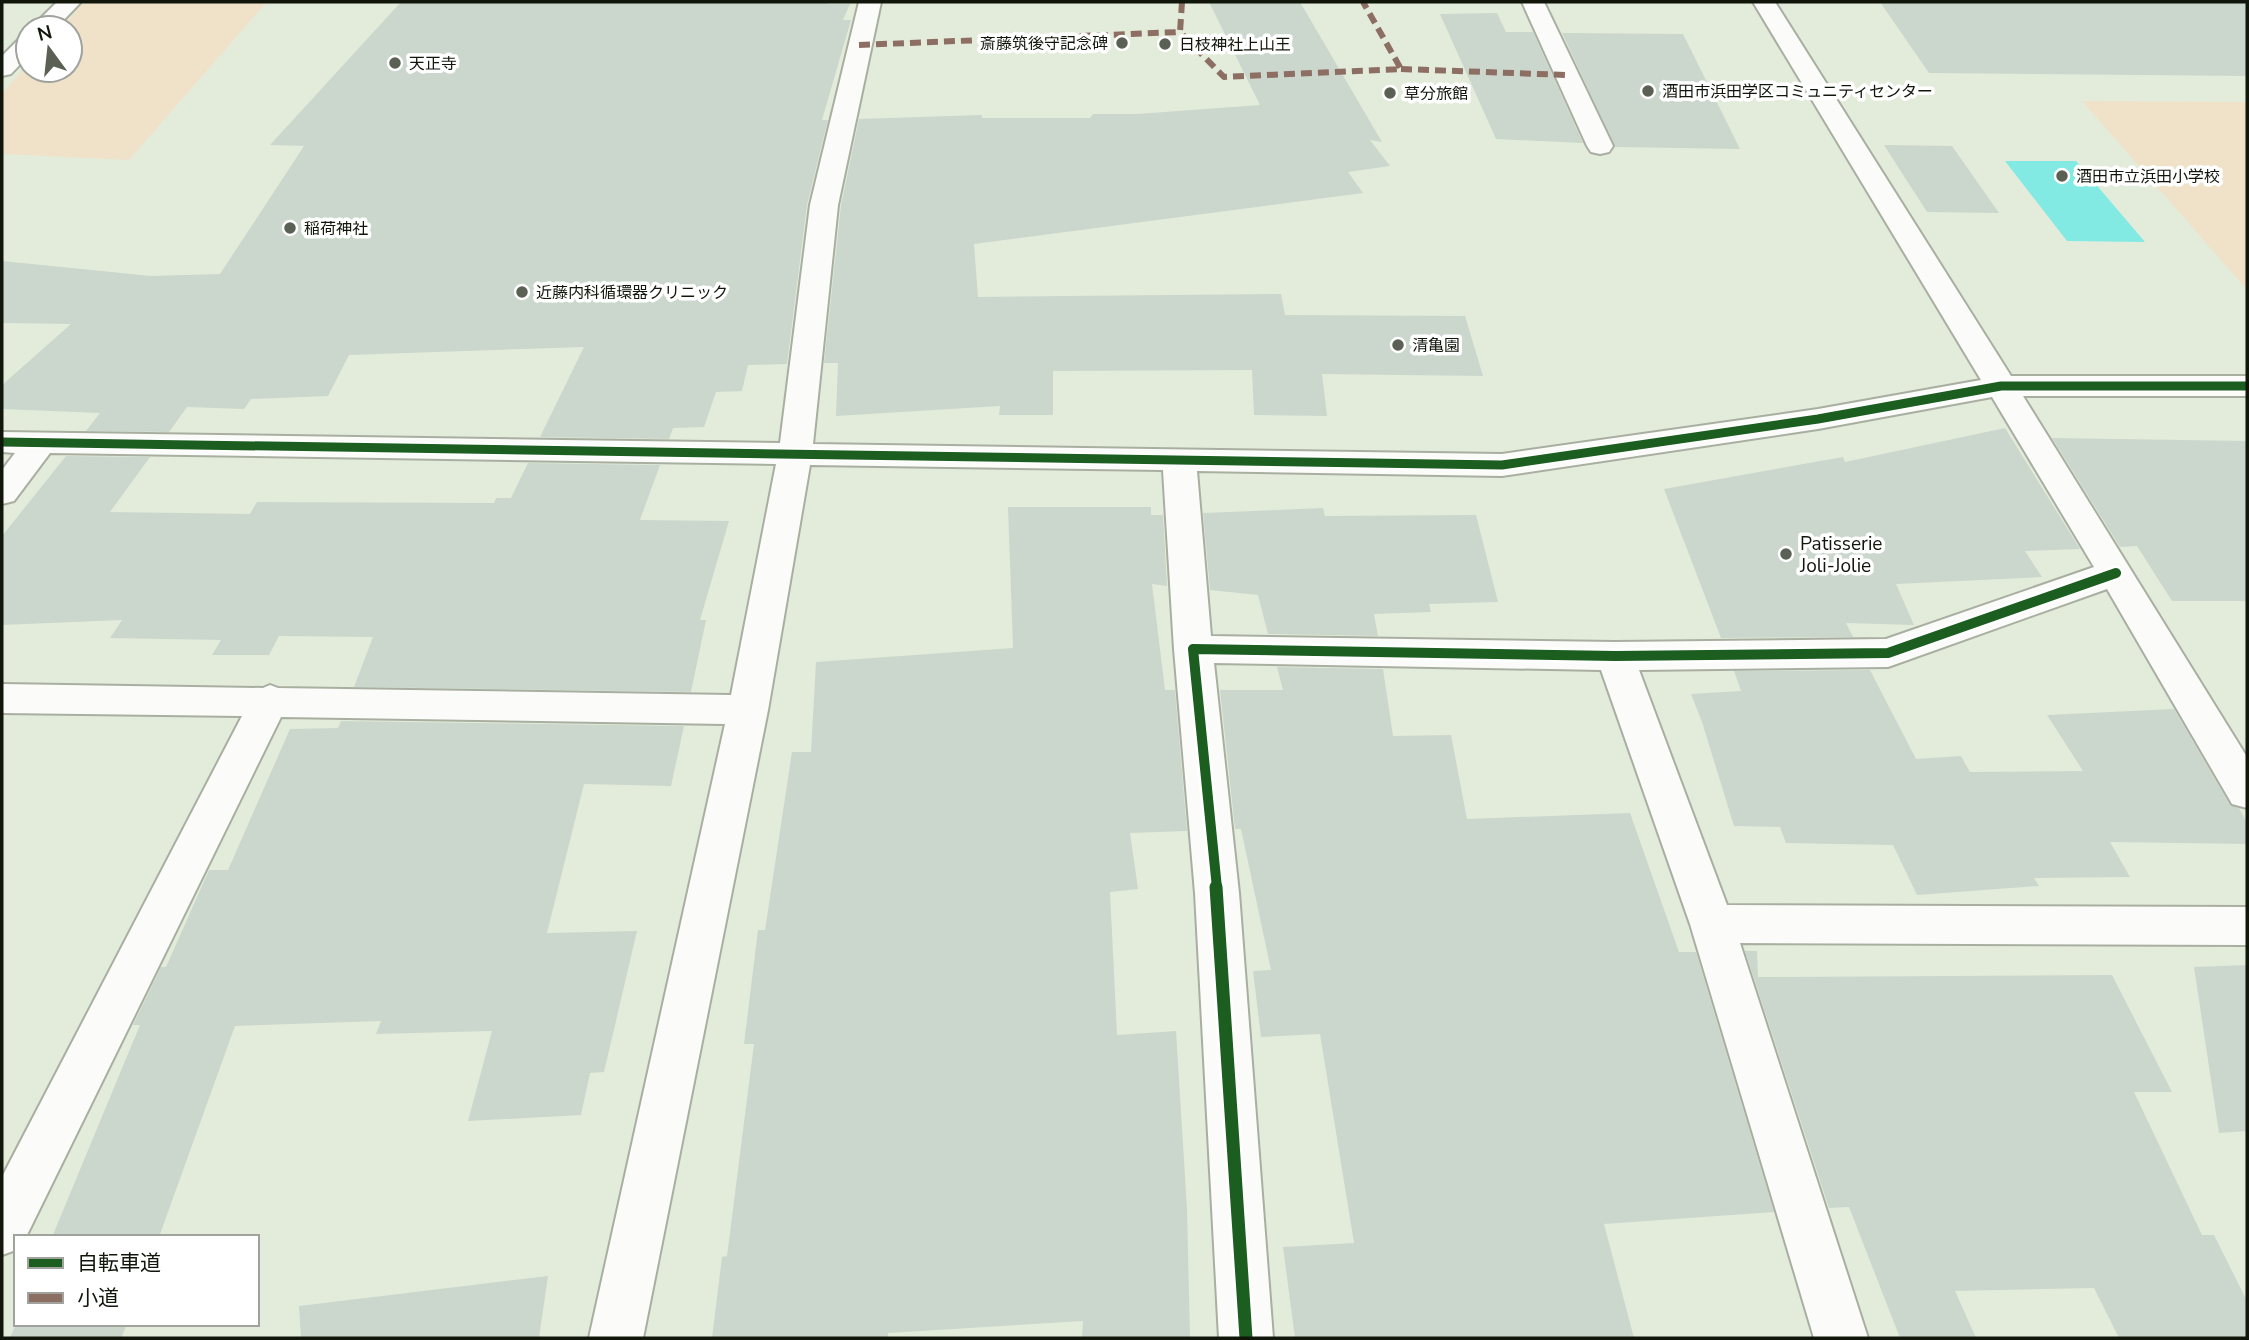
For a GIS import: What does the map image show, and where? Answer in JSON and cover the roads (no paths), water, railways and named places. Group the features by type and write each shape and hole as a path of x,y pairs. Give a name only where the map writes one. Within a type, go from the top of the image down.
{"street":[{"path":"616,1338 748,710 795,453 824,205 870,2"},
{"path":"1533,2 1600,146"},
{"path":"1764,2 2116,573 2247,792"},
{"path":"2,442 1502,465 1818,419 2001,386 2247,386"},
{"path":"2,493 40,443"},
{"path":"1180,458 1193,649 1217,893 1246,1338"},
{"path":"1193,649 1615,656 1888,653 2116,573"},
{"path":"1615,656 1712,924 1841,1338"},
{"path":"2,698 270,700 748,710"},
{"path":"2,1230 270,700"},
{"path":"1712,924 2247,926"}],"water":[{"path":"2005,161 2076,161 2145,242 2067,241"}],"place":[{"name":"斎藤筑後守記念碑","path":"1122,43"},
{"name":"日枝神社上山王","path":"1165,44"},
{"name":"天正寺","path":"395,63"},
{"name":"酒田市浜田学区コミュニティセンター","path":"1648,91"},
{"name":"草分旅館","path":"1390,93"},
{"name":"酒田市立浜田小学校","path":"2062,176"},
{"name":"稲荷神社","path":"290,228"},
{"name":"近藤内科循環器クリニック","path":"522,292"},
{"name":"清亀園","path":"1398,345"},
{"name":"Patisserie Joli-Jolie","path":"1786,554"}]}
